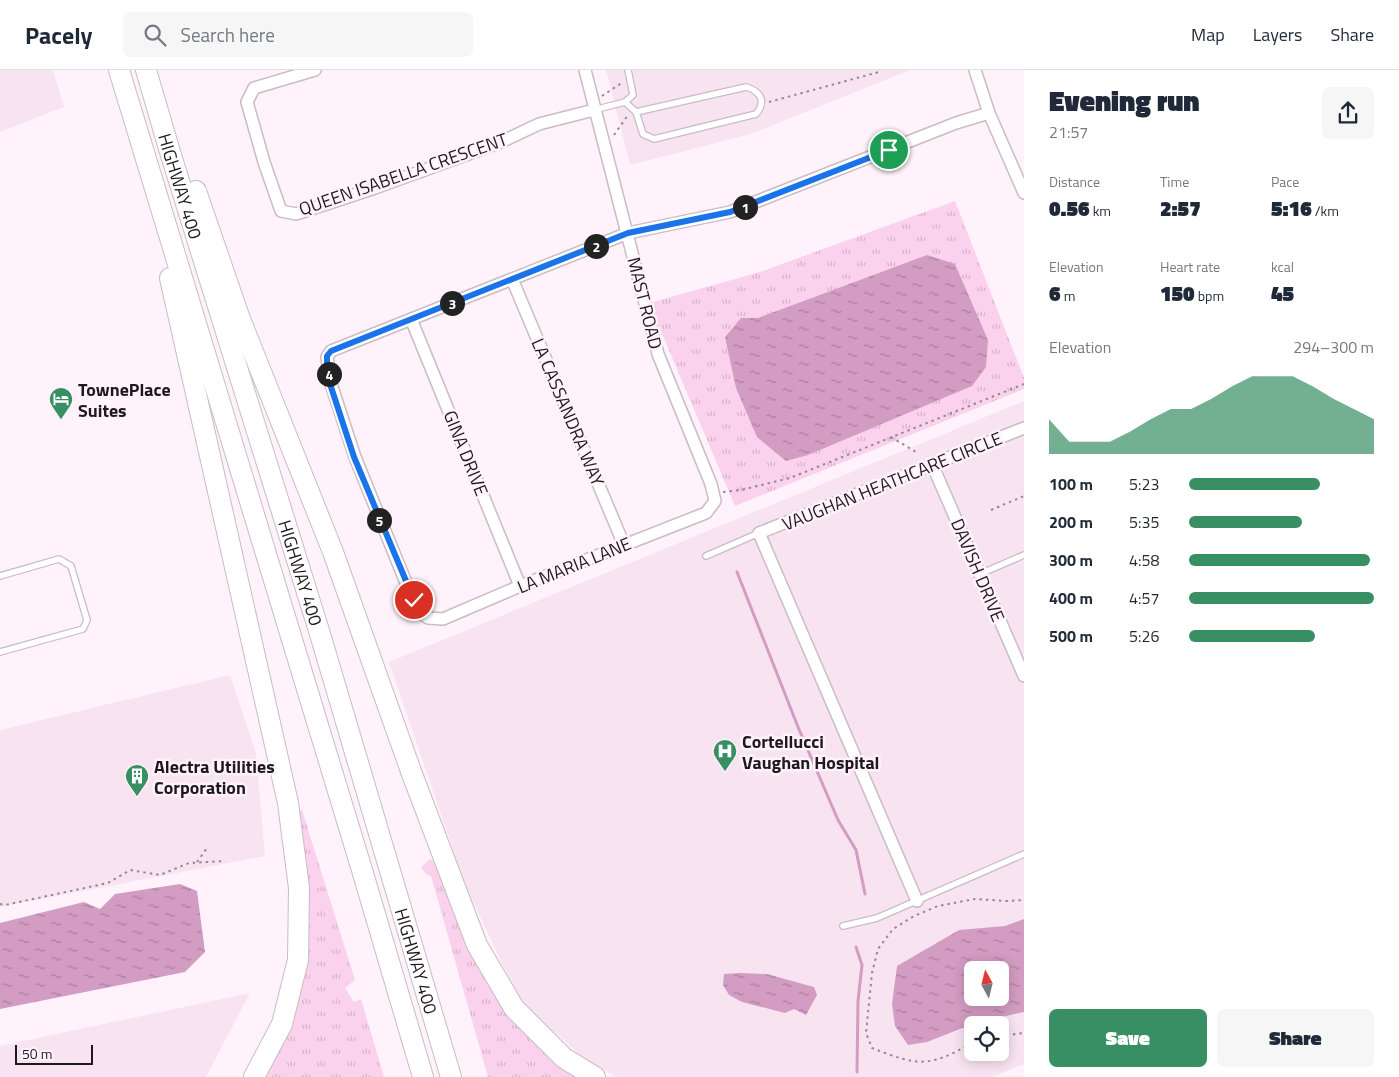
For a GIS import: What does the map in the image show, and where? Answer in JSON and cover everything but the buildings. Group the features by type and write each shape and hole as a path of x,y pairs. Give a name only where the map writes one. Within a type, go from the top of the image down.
{"highway":[{"name":"HIGHWAY 400","path":"119,70 423,1077"},
{"name":"HIGHWAY 400","path":"146,70 323,644 451,1077"},
{"path":"170,152 193,182 240,319 333,552 412,774 477,945 514,1008 564,1058 595,1077"},
{"path":"158,200 160,234 288,803 299,888 298,960 282,1024 254,1077"}],"street":[{"name":"QUEEN ISABELLA CRESCENT","path":"315,70 254,88 247,102 264,162 281,211 296,214 499,144 539,124 593,106"},
{"name":"MAST ROAD","path":"585,70 658,354 711,484 714,497"},
{"path":"975,70 989,113 1024,193"},
{"path":"411,319 628,233 730,212 956,123 989,113"},
{"name":"LA CASSANDRA WAY","path":"512,279 624,545"},
{"name":"LA MARIA LANE","path":"411,319 331,351 327,356 327,367 330,384 354,457 414,600 420,612 428,618 443,619 520,586 706,513 714,497"},
{"name":"GINA DRIVE","path":"411,319 520,586"},
{"name":"VAUGHAN HEATHCARE CIRCLE","path":"759,534 1024,428"},
{"name":"DAVISH DRIVE","path":"932,464 1024,676"},
{"path":"759,534 917,901"}],"lane":[{"path":"593,106 625,102 633,95 628,70"},
{"path":"625,102 635,111 643,134 654,139 756,114 762,104 760,94 754,89 746,87 635,111"},
{"path":"706,556 759,534"},
{"path":"980,574 1024,555"},
{"path":"0,576 59,559 71,566 87,620 83,629 0,652"},
{"path":"843,926 864,922 917,901 1024,854"}],"path":[{"path":"762,104 881,70"},
{"path":"593,106 629,78"},
{"path":"605,147 635,111"},
{"path":"714,497 790,478 1024,384"},
{"path":"891,438 916,452"},
{"path":"991,510 1024,496"},
{"path":"196,863 207,848"},
{"path":"0,904 5,905 108,883 130,870 160,875 189,863 224,861"},
{"path":"964,1048 928,1063 906,1061 872,1048 866,1033 872,973 878,949 893,929 914,916 938,906 975,900 1024,900"},
{"path":"1009,1035 1024,1033"}],"shaded area":[{"path":"0,70 53,70 64,107 0,132"},
{"path":"606,70 910,70 751,134 630,165"},
{"name":"Cortellucci Vaughan Hospital","path":"1024,401 1024,1064 992,1077 616,1077 579,1054 526,1007 506,972 464,882 389,662"},
{"path":"230,675 256,753 265,856 0,907 0,730"},
{"path":"250,993 206,1077 0,1077 0,1046"}],"green space":[{"path":"955,201 1024,378 1024,389 735,506 657,322 653,302 760,272"},
{"path":"302,810 355,980 345,988 354,1002 361,999 384,1077 262,1077 308,898 307,863 297,811"},
{"path":"430,859 437,862 543,1049 575,1077 488,1077 431,876 425,873 421,867"}],"water":[{"path":"927,255 955,264 988,340 986,367 972,386 808,455 786,461 757,437 736,388 725,337 741,318 758,318"},
{"path":"180,884 197,891 205,952 185,972 0,1009 0,923 84,902 100,909 115,894"},
{"path":"1024,919 1024,1012 1006,1016 964,1016 964,1027 927,1042 908,1045 895,1026 892,1004 897,966 959,930 1005,926"},
{"path":"724,974 767,974 814,987 817,995 806,1015 794,1009 785,1013 742,1002 729,995 723,985"}],"waterway":[{"path":"737,572 798,727 838,820 856,850 865,894"},
{"path":"856,947 862,965 858,1001 857,1072"}],"place":[{"name":"TownePlace Suites","path":"61,420"},
{"name":"Cortellucci Vaughan Hospital","path":"725,772"},
{"name":"Alectra Utilities Corporation","path":"137,797"}],"route":[{"path":"414,600 354,457 330,384 327,356 331,351 628,233 730,212 889,150"}]}
